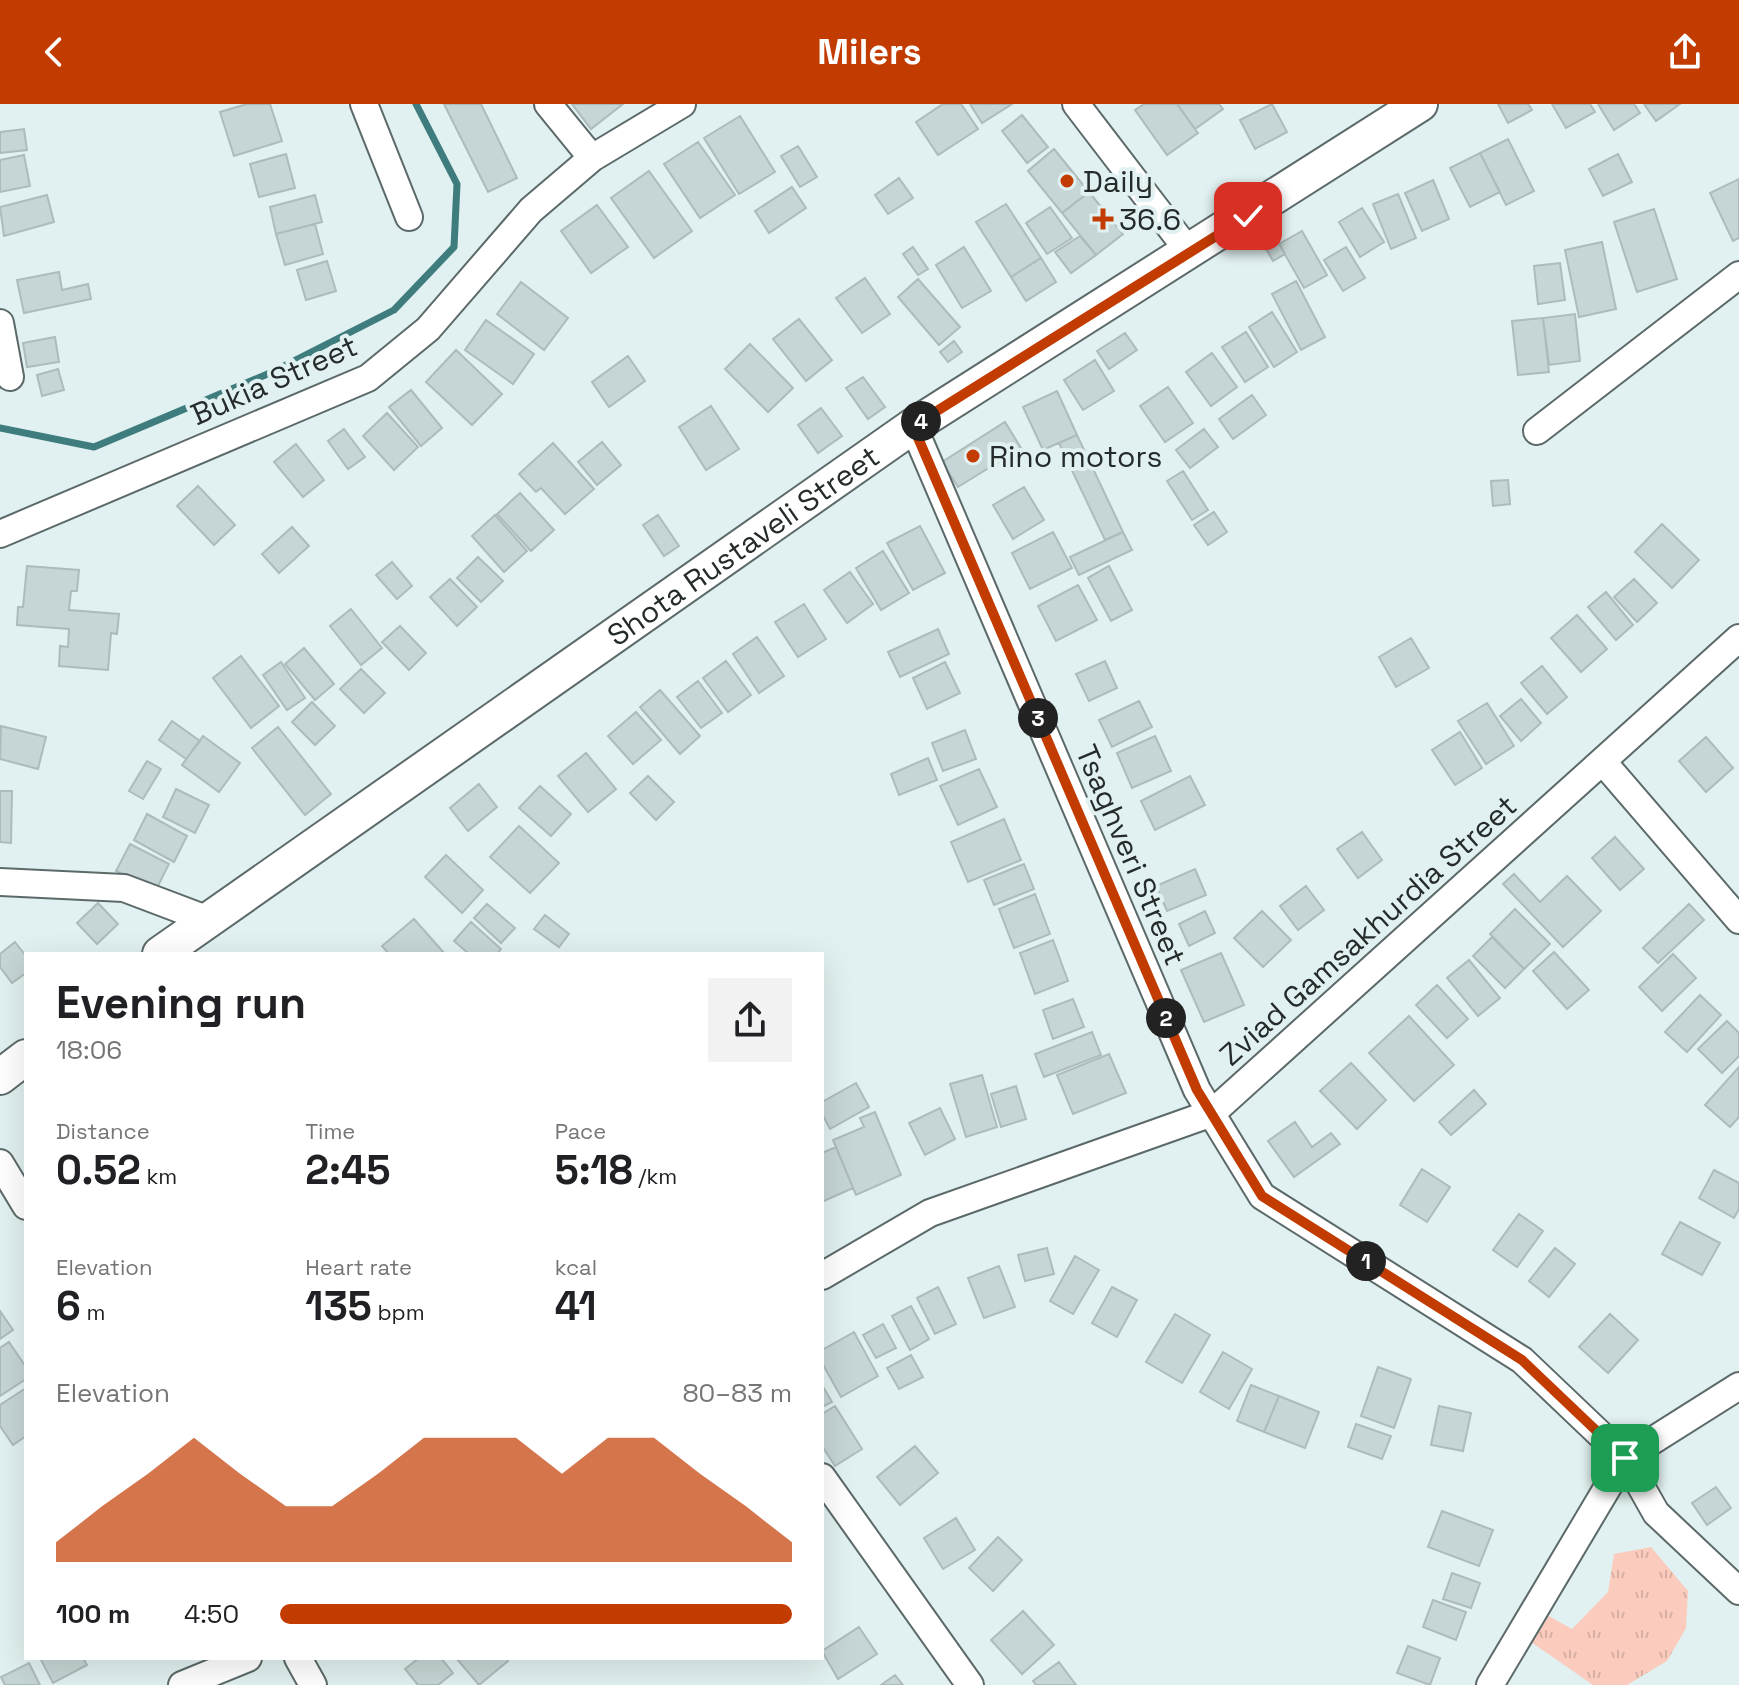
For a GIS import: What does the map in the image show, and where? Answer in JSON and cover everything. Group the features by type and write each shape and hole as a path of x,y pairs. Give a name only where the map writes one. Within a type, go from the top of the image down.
{"main road":[{"name":"Shota Rustaveli Street","path":"163,952 913,426 1190,253 1420,104"},
{"path":"0,1077 24,1059"}],"street":[{"path":"364,104 409,217"},
{"path":"548,104 592,158"},
{"name":"Bukia Street","path":"0,534 368,378 428,329 531,210 592,158 682,104"},
{"path":"1076,104 1190,253"},
{"path":"1537,431 1739,275"},
{"path":"0,323 10,377"},
{"name":"Tsaghveri Street","path":"913,426 1197,1090 1212,1113 1216,1127 1262,1196 1522,1360 1625,1458 1656,1513 1739,1591"},
{"name":"Zviad Gamsakhurdia Street","path":"824,1275 930,1213 1212,1113 1739,638"},
{"path":"1603,762 1739,920"},
{"path":"0,882 124,888 206,919"},
{"path":"0,1163 24,1203"},
{"path":"1490,1685 1625,1458 1739,1386"},
{"path":"824,1480 970,1685"},
{"path":"182,1685 243,1660"},
{"path":"299,1660 313,1685"}],"green space":[{"path":"1651,1547 1688,1591 1686,1628 1667,1661 1627,1685 1593,1685 1531,1642 1547,1615 1572,1629 1608,1592 1614,1554"}],"building":[{"path":"247,104 270,104 282,141 234,156 220,112"},
{"path":"444,104 481,104 517,178 488,192"},
{"path":"572,104 623,104 591,129"},
{"path":"943,104 961,104 978,129 938,155 916,122"},
{"path":"970,104 1012,104 982,123"},
{"path":"1144,104 1177,104 1198,133 1167,155 1135,110"},
{"path":"1177,104 1219,104 1223,109 1195,129"},
{"path":"1272,104 1287,132 1255,149 1240,120"},
{"path":"1498,104 1528,104 1532,110 1508,123"},
{"path":"1552,104 1590,104 1595,112 1566,128"},
{"path":"1598,104 1634,104 1640,113 1614,130"},
{"path":"1644,104 1680,104 1656,121"},
{"path":"1022,115 1048,147 1027,163 1002,131"},
{"path":"740,116 775,172 739,194 704,138"},
{"path":"24,129 27,150 0,153 0,132"},
{"path":"1508,139 1534,191 1506,205 1480,153"},
{"path":"698,142 735,195 700,218 664,164"},
{"path":"798,146 817,177 800,187 781,156"},
{"path":"1054,149 1089,192 1062,213 1028,171"},
{"path":"1480,153 1500,192 1470,207 1450,168"},
{"path":"286,154 295,188 259,197 250,164"},
{"path":"1618,154 1632,182 1603,196 1589,169"},
{"path":"24,155 30,186 0,192 0,160"},
{"path":"649,171 692,231 654,258 611,198"},
{"path":"899,178 913,198 888,214 875,195"},
{"path":"1739,179 1739,238 1733,241 1710,193"},
{"path":"1433,180 1449,219 1422,231 1405,193"},
{"path":"792,187 806,208 769,233 755,211"},
{"path":"1089,192 1123,234 1096,255 1062,213"},
{"path":"1398,194 1416,238 1391,249 1373,204"},
{"path":"47,195 54,222 4,236 0,207"},
{"path":"315,195 322,222 276,234 270,207"},
{"path":"1006,204 1041,258 1011,277 976,222"},
{"path":"597,205 628,247 591,273 561,231"},
{"path":"1050,207 1072,238 1047,254 1026,223"},
{"path":"1362,208 1384,242 1360,257 1339,222"},
{"path":"1654,209 1677,279 1637,292 1614,222"},
{"path":"315,224 323,254 285,265 276,234"},
{"path":"1271,228 1285,254 1273,261 1258,235"},
{"path":"1302,231 1327,275 1304,288 1279,244"},
{"path":"1080,236 1096,255 1071,273 1055,252"},
{"path":"1602,242 1616,309 1579,317 1565,250"},
{"path":"913,247 928,269 918,275 903,254"},
{"path":"964,247 991,291 962,308 936,265"},
{"path":"1346,247 1365,278 1343,291 1324,260"},
{"path":"1041,258 1056,282 1026,301 1011,277"},
{"path":"327,261 336,291 306,300 297,270"},
{"path":"1560,263 1565,300 1538,304 1534,266"},
{"path":"59,272 62,290 88,284 91,299 24,313 17,280"},
{"path":"865,278 890,314 862,333 836,298"},
{"path":"918,279 960,327 939,345 898,297"},
{"path":"1296,281 1325,337 1301,350 1272,294"},
{"path":"521,282 568,318 544,350 497,314"},
{"path":"1272,312 1297,352 1274,367 1249,327"},
{"path":"1575,314 1580,361 1549,365 1543,318"},
{"path":"1543,318 1549,372 1518,375 1512,321"},
{"path":"799,319 832,360 806,381 773,339"},
{"path":"486,320 534,354 513,384 465,350"},
{"path":"1246,332 1268,367 1245,382 1222,347"},
{"path":"1125,333 1137,350 1109,369 1097,351"},
{"path":"55,337 59,362 27,367 23,343"},
{"path":"954,341 962,352 948,362 940,352"},
{"path":"750,344 793,388 768,412 725,369"},
{"path":"456,350 502,394 472,425 426,382"},
{"path":"1212,353 1237,387 1211,406 1186,372"},
{"path":"628,356 645,381 609,407 592,382"},
{"path":"1095,360 1114,391 1083,410 1064,380"},
{"path":"58,369 64,390 42,396 37,375"},
{"path":"863,377 885,407 868,419 846,388"},
{"path":"1168,387 1193,423 1165,442 1140,406"},
{"path":"411,390 442,428 421,446 389,407"},
{"path":"1057,391 1077,435 1043,450 1023,407"},
{"path":"1252,395 1266,415 1233,439 1219,419"},
{"path":"711,406 739,449 706,470 679,427"},
{"path":"821,408 842,436 818,453 798,425"},
{"path":"387,413 418,447 394,470 363,436"},
{"path":"1005,422 1021,448 958,487 942,462"},
{"path":"344,429 365,457 348,469 328,441"},
{"path":"1204,429 1218,447 1190,468 1176,450"},
{"path":"1077,435 1123,532 1105,540 1059,443"},
{"path":"602,442 621,465 597,485 578,462"},
{"path":"553,443 594,489 565,514 541,488 536,492 519,474"},
{"path":"296,444 324,480 303,497 274,462"},
{"path":"1183,471 1208,510 1192,520 1167,481"},
{"path":"1508,480 1510,504 1493,506 1491,481"},
{"path":"198,486 235,525 214,545 177,506"},
{"path":"1024,487 1044,520 1013,539 993,505"},
{"path":"520,493 554,530 531,551 497,514"},
{"path":"1214,512 1227,532 1208,545 1194,525"},
{"path":"495,515 527,551 504,572 472,536"},
{"path":"658,515 679,546 664,556 643,525"},
{"path":"1662,524 1699,560 1672,588 1635,552"},
{"path":"920,526 945,573 913,590 887,543"},
{"path":"292,527 309,546 279,573 262,554"},
{"path":"1053,532 1072,568 1030,589 1012,553"},
{"path":"1123,532 1132,550 1079,575 1070,557"},
{"path":"883,551 909,593 881,610 856,568"},
{"path":"478,557 503,581 481,602 457,578"},
{"path":"392,562 412,586 397,599 376,575"},
{"path":"27,566 79,570 77,591 71,591 69,610 119,614 117,634 111,633 108,670 59,666 60,646 68,647 69,629 17,625 18,607 23,607"},
{"path":"1109,566 1132,610 1111,621 1088,578"},
{"path":"850,572 873,604 847,623 824,590"},
{"path":"450,579 477,607 457,626 430,597"},
{"path":"1634,579 1657,603 1637,622 1614,597"},
{"path":"1078,585 1097,620 1056,641 1038,606"},
{"path":"1606,592 1633,625 1616,640 1588,607"},
{"path":"804,604 826,639 798,657 775,622"},
{"path":"351,609 382,648 361,665 330,626"},
{"path":"1577,615 1607,649 1581,672 1551,638"},
{"path":"400,626 426,653 409,670 382,642"},
{"path":"938,629 949,654 900,677 888,652"},
{"path":"757,637 784,676 759,693 733,654"},
{"path":"1411,638 1429,668 1396,687 1379,657"},
{"path":"304,648 334,684 315,700 285,664"},
{"path":"241,656 279,706 251,728 213,678"},
{"path":"726,661 751,695 728,712 703,678"},
{"path":"1105,661 1117,688 1089,701 1076,674"},
{"path":"281,662 305,698 287,710 263,675"},
{"path":"945,662 960,693 927,709 913,678"},
{"path":"1542,666 1567,697 1547,714 1521,683"},
{"path":"361,669 385,693 364,713 340,689"},
{"path":"698,681 722,713 701,728 677,697"},
{"path":"660,690 700,736 680,754 640,707"},
{"path":"1521,699 1541,723 1521,741 1500,716"},
{"path":"1139,701 1152,727 1112,747 1099,720"},
{"path":"312,702 335,726 315,745 292,722"},
{"path":"1487,703 1514,746 1486,764 1458,721"},
{"path":"636,712 661,740 633,764 608,736"},
{"path":"172,721 200,741 186,759 159,740"},
{"path":"1,726 46,737 38,769 0,759"},
{"path":"278,727 331,794 305,815 252,748"},
{"path":"965,730 976,759 943,771 932,743"},
{"path":"1460,732 1482,768 1455,785 1432,750"},
{"path":"203,736 240,763 219,792 182,765"},
{"path":"1155,736 1171,771 1132,788 1117,753"},
{"path":"1706,737 1733,768 1706,792 1679,761"},
{"path":"586,753 616,789 588,812 558,776"},
{"path":"928,758 937,780 899,795 891,774"},
{"path":"147,761 161,769 143,799 129,791"},
{"path":"979,769 997,807 958,825 940,786"},
{"path":"648,776 674,802 656,820 630,793"},
{"path":"1190,776 1205,805 1155,830 1141,801"},
{"path":"479,784 497,807 468,831 450,808"},
{"path":"540,786 571,814 551,836 519,808"},
{"path":"176,789 209,805 195,833 163,817"},
{"path":"0,791 12,791 11,843 0,842"},
{"path":"147,814 187,836 174,862 134,840"},
{"path":"1004,819 1021,860 968,882 951,842"},
{"path":"519,826 559,863 530,893 490,857"},
{"path":"1362,832 1382,860 1358,878 1337,849"},
{"path":"1615,837 1644,869 1620,890 1592,858"},
{"path":"130,844 169,864 156,890 116,871"},
{"path":"446,855 483,890 462,913 425,877"},
{"path":"1024,864 1034,889 994,905 984,880"},
{"path":"1195,869 1206,895 1167,911 1156,886"},
{"path":"1514,874 1540,902 1567,876 1601,911 1563,947 1503,884"},
{"path":"1306,886 1324,910 1298,930 1280,906"},
{"path":"1035,894 1050,934 1014,948 999,909"},
{"path":"98,903 118,924 97,944 77,923"},
{"path":"487,904 515,928 501,943 474,918"},
{"path":"1689,904 1704,920 1658,963 1643,948"},
{"path":"1515,909 1550,944 1524,969 1490,934"},
{"path":"1205,911 1215,933 1189,946 1179,924"},
{"path":"1262,911 1291,940 1263,967 1234,938"},
{"path":"545,915 569,934 559,947 534,929"},
{"path":"414,919 443,952 387,952 382,946"},
{"path":"471,922 501,949 499,952 467,952 454,941"},
{"path":"1492,937 1524,969 1505,988 1473,956"},
{"path":"1053,940 1068,981 1035,994 1020,953"},
{"path":"15,942 24,953 24,974 12,983 0,967 0,954"},
{"path":"1554,952 1589,990 1567,1009 1533,971"},
{"path":"1221,953 1244,1005 1204,1022 1181,970"},
{"path":"1673,954 1696,978 1662,1011 1639,987"},
{"path":"1469,960 1500,998 1478,1016 1447,978"},
{"path":"1437,985 1468,1019 1447,1038 1416,1005"},
{"path":"1700,995 1721,1015 1687,1052 1665,1032"},
{"path":"1073,999 1084,1027 1053,1039 1043,1010"},
{"path":"1409,1016 1454,1065 1414,1101 1369,1053"},
{"path":"1727,1021 1739,1033 1739,1056 1722,1073 1698,1049"},
{"path":"1092,1032 1101,1055 1044,1077 1035,1054"},
{"path":"1109,1054 1126,1093 1073,1114 1057,1075"},
{"path":"1351,1063 1386,1100 1357,1129 1320,1091"},
{"path":"1739,1067 1739,1117 1730,1127 1705,1105"},
{"path":"982,1075 997,1127 966,1137 950,1084"},
{"path":"856,1083 869,1107 830,1129 824,1118 824,1101"},
{"path":"1016,1086 1026,1119 1001,1127 991,1094"},
{"path":"1474,1090 1486,1104 1451,1135 1439,1122"},
{"path":"940,1108 955,1139 925,1155 909,1123"},
{"path":"875,1112 901,1175 856,1195 833,1140 864,1127 860,1118"},
{"path":"1295,1122 1312,1147 1331,1133 1340,1144 1294,1177 1268,1141"},
{"path":"836,1147 853,1188 824,1201 824,1152"},
{"path":"1422,1169 1450,1187 1427,1222 1400,1205"},
{"path":"1714,1170 1739,1183 1739,1209 1734,1218 1699,1198"},
{"path":"1519,1214 1543,1231 1517,1267 1493,1250"},
{"path":"1680,1222 1720,1243 1702,1275 1662,1254"},
{"path":"1047,1248 1054,1274 1025,1281 1018,1255"},
{"path":"1555,1248 1575,1264 1549,1297 1529,1281"},
{"path":"1075,1256 1099,1270 1073,1314 1050,1301"},
{"path":"999,1266 1015,1307 984,1318 968,1278"},
{"path":"938,1287 956,1324 935,1334 917,1298"},
{"path":"1112,1287 1137,1300 1117,1337 1092,1323"},
{"path":"911,1306 929,1339 910,1350 892,1316"},
{"path":"0,1311 13,1330 0,1339"},
{"path":"1175,1314 1210,1335 1182,1383 1146,1362"},
{"path":"1610,1314 1638,1340 1608,1373 1579,1347"},
{"path":"883,1324 896,1348 876,1358 863,1335"},
{"path":"854,1332 878,1376 841,1397 824,1367 824,1349"},
{"path":"9,1342 24,1364 24,1380 0,1396 0,1348"},
{"path":"1223,1352 1252,1369 1229,1409 1200,1392"},
{"path":"911,1355 923,1377 899,1389 887,1368"},
{"path":"1378,1367 1411,1379 1394,1428 1361,1416"},
{"path":"1251,1385 1279,1396 1264,1432 1237,1421"},
{"path":"824,1388 832,1402 824,1406"},
{"path":"24,1389 24,1437 13,1445 0,1426 0,1405"},
{"path":"1279,1396 1319,1412 1305,1448 1264,1432"},
{"path":"835,1406 862,1449 835,1466 824,1449 824,1413"},
{"path":"1439,1406 1471,1413 1463,1451 1431,1445"},
{"path":"1356,1424 1391,1436 1382,1459 1348,1447"},
{"path":"915,1446 938,1473 900,1505 877,1477"},
{"path":"1716,1487 1731,1508 1707,1525 1692,1503"},
{"path":"1442,1511 1493,1530 1479,1566 1428,1547"},
{"path":"956,1518 975,1550 943,1569 924,1538"},
{"path":"998,1537 1022,1560 993,1591 969,1568"},
{"path":"1452,1573 1480,1583 1471,1608 1443,1599"},
{"path":"1433,1600 1466,1612 1456,1640 1423,1627"},
{"path":"1023,1611 1054,1645 1022,1674 991,1640"},
{"path":"859,1627 877,1654 838,1679 824,1650"},
{"path":"1408,1646 1440,1658 1430,1685 1397,1673"},
{"path":"41,1660 84,1660 87,1665 53,1683"},
{"path":"416,1660 443,1660 453,1673 438,1685 418,1685 405,1669"},
{"path":"458,1660 507,1660 508,1661 479,1685"},
{"path":"1059,1662 1076,1685 1036,1685 1033,1681"},
{"path":"29,1663 40,1685 5,1685 1,1677"},
{"path":"895,1675 903,1685 881,1685"}],"waterway":[{"path":"0,428 94,447 270,373 394,310 454,247 457,184 416,104"}],"place":[{"name":"Daily","path":"1067,181"},
{"name":"36.6","path":"1103,219"},
{"name":"Rino motors","path":"973,456"}],"route":[{"path":"1248,216 913,426 1197,1090 1212,1113 1216,1127 1262,1196 1522,1360 1625,1458"}]}
